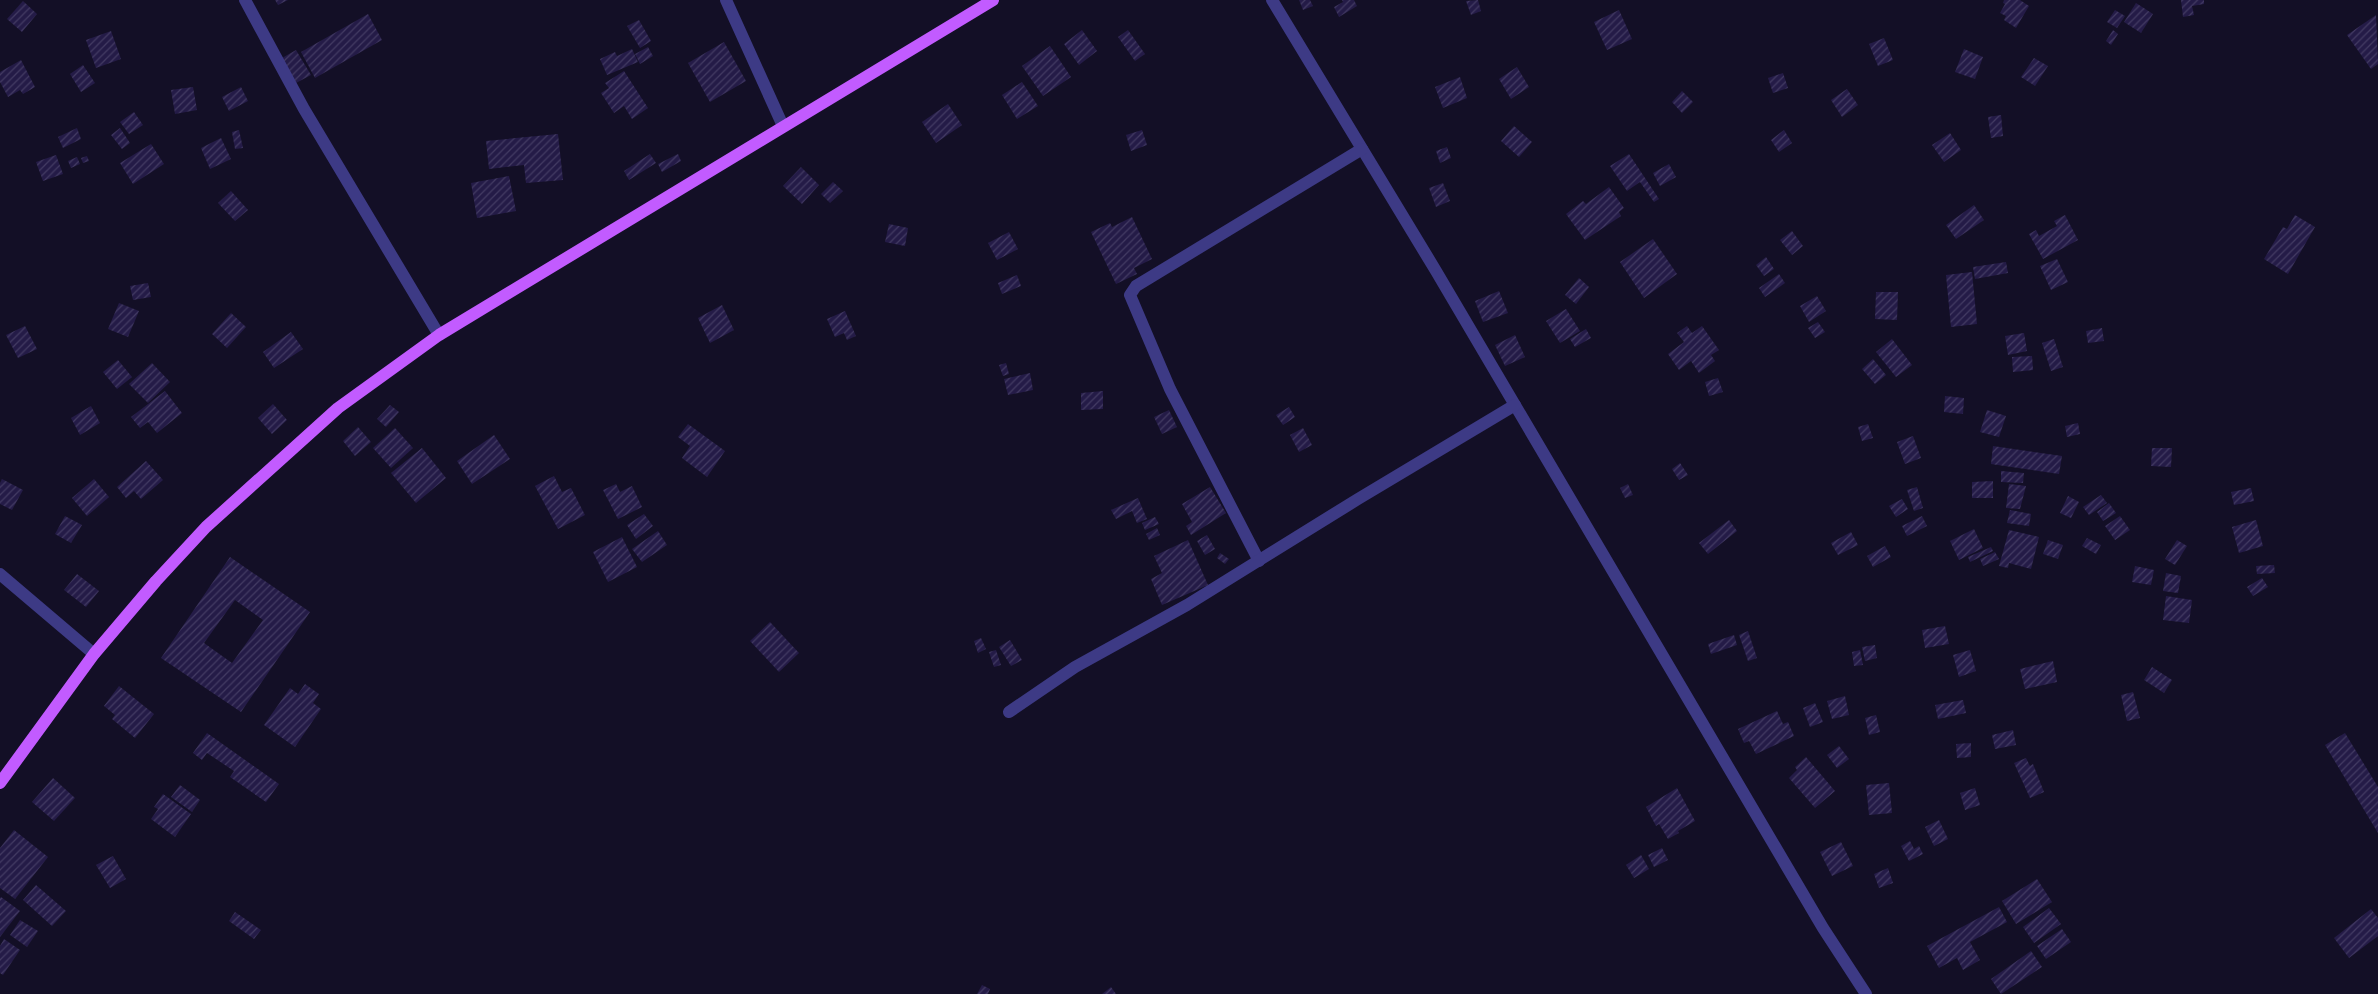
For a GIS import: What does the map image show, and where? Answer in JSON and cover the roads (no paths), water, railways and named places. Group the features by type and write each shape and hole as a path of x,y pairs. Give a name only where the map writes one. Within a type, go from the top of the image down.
{"main road":[{"path":"0,783 94,654 206,527 338,408 439,335 993,0"}],"street":[{"path":"245,0 304,108 439,335"},
{"path":"726,0 783,126"},
{"path":"1272,0 1515,405 1798,886 1866,994"},
{"path":"1259,561 1170,389 1130,295 1136,286 1362,149"},
{"path":"1010,712 1075,667 1187,605 1515,405"},
{"path":"0,574 94,654"}]}
